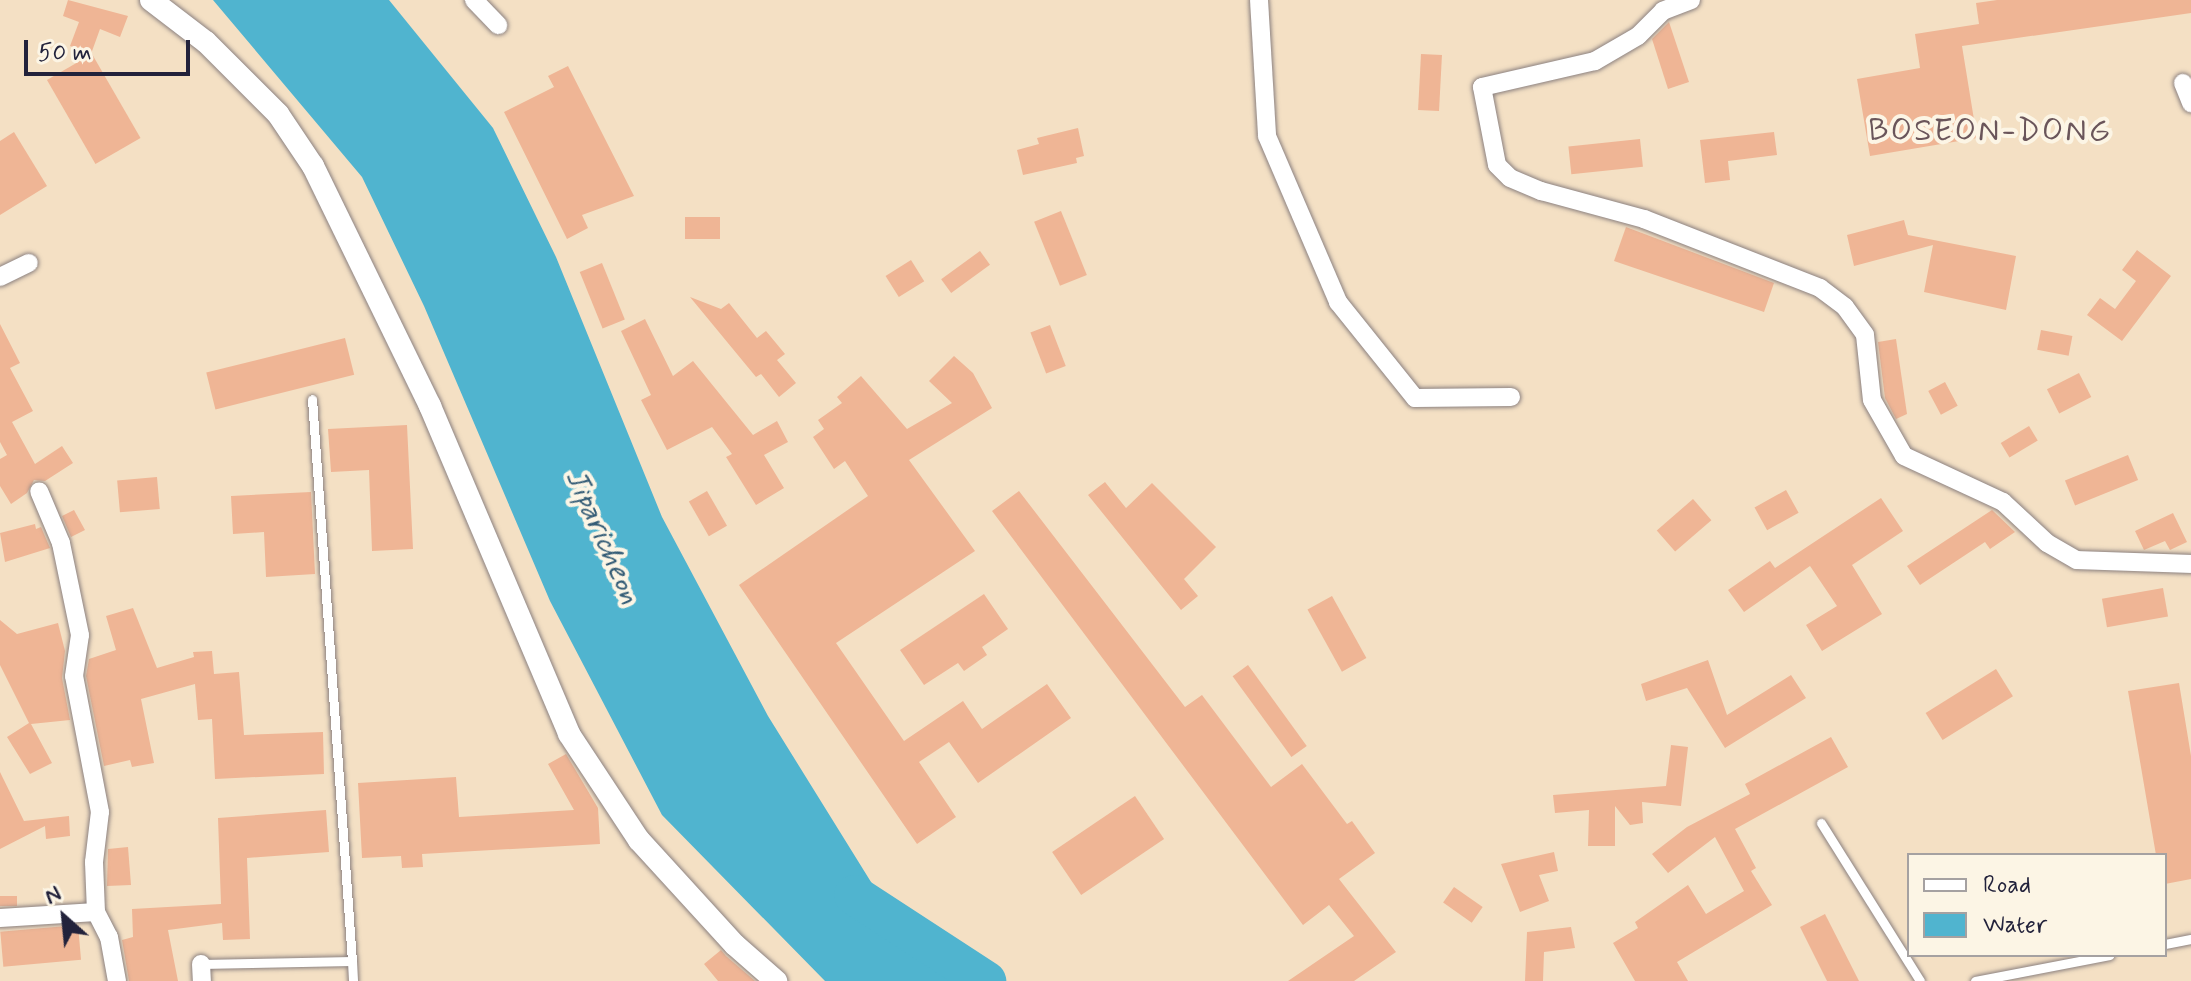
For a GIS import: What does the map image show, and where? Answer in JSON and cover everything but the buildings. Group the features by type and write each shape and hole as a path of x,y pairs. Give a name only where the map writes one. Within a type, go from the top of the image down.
{"street":[{"path":"151,0 206,42 278,114 313,166 430,406 569,734 639,840 735,945 776,981"},
{"path":"474,0 498,25"},
{"path":"1259,0 1267,136 1338,302 1415,398 1511,397"},
{"path":"1691,0 1663,11 1638,36 1595,61 1482,87 1497,165 1510,178 1541,191 1644,219 1820,288 1845,307 1865,335 1872,400 1904,456 2003,502 2047,543 2077,560 2191,564"},
{"path":"2183,83 2191,103"},
{"path":"0,277 29,263"},
{"path":"39,491 61,543 80,635 74,676 100,812 94,862 96,912 109,937 117,981"},
{"path":"0,918 96,912"}],"lane":[{"path":"312,399 353,981"},
{"path":"1821,823 1920,981"},
{"path":"2167,944 2191,939"},
{"path":"1975,981 2100,957"},
{"path":"202,972 352,961"}],"water":[{"path":"213,0 389,0 493,128 556,257 662,517 768,716 907,940 1004,981 825,981 662,815 550,601 424,306 362,177"}],"waterway":[{"name":"Jiparicheon","path":"854,895 986,981"}],"district":[{"name":"BOSEON-DONG","path":"1990,131"}]}
